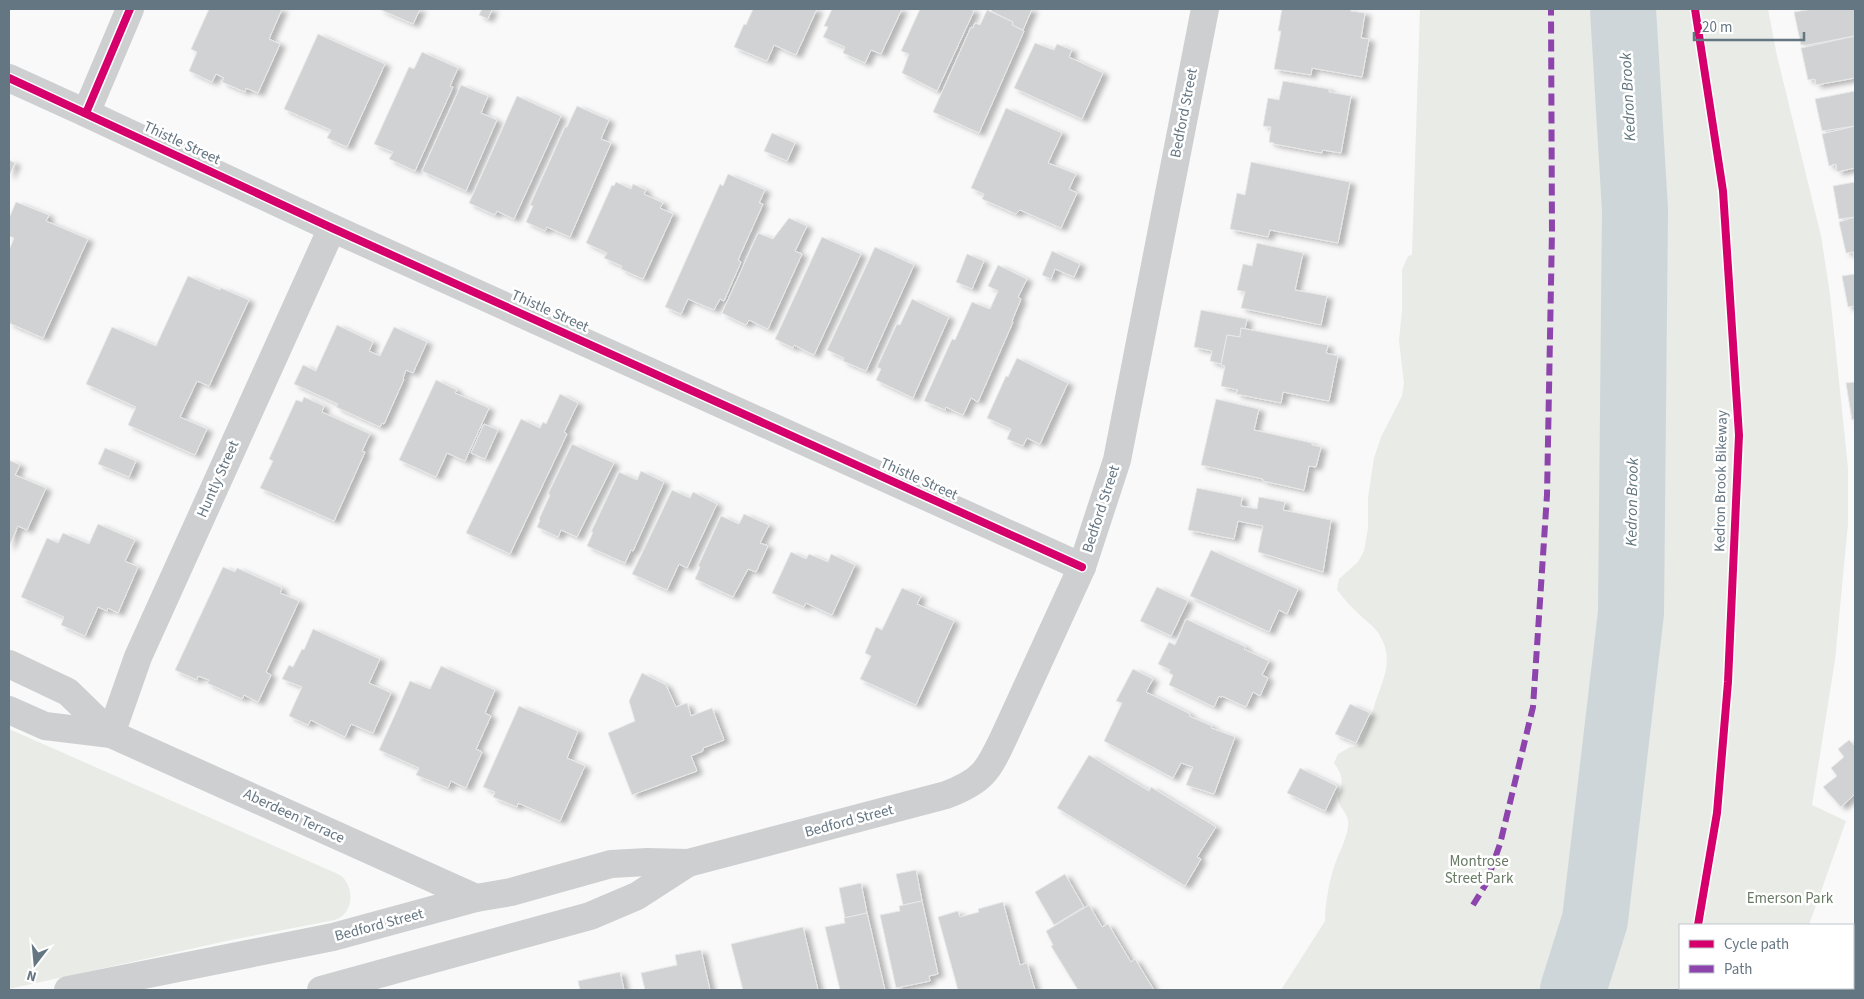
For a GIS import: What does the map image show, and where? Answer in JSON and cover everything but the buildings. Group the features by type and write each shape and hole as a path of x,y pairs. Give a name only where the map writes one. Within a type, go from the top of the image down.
{"street":[{"path":"86,114 130,9"},
{"name":"Bedford Street","path":"68,990 121,985 332,938 476,898 518,890 611,864 647,862 688,863 946,795 982,777 992,763 1082,567 1117,460 1205,9"},
{"name":"Thistle Street","path":"9,78 332,228 1082,567"},
{"name":"Huntly Street","path":"111,734 138,658 332,228"},
{"name":"Aberdeen Terrace","path":"9,664 68,692 111,734"},
{"name":"Aberdeen Terrace","path":"9,710 45,726 111,734 476,898"},
{"name":"Bedford Street","path":"321,990 590,916 637,896 688,863"}],"green space":[{"path":"1420,9 1768,9 1777,56 1821,236 1830,294 1848,468 1848,524 1835,660 1812,805 1846,821 1809,924 1679,924 1679,989 1786,990 1281,990 1325,921 1330,879 1344,842 1348,822 1338,799 1342,784 1334,763 1338,754 1350,747 1358,746 1366,732 1387,663 1384,644 1379,634 1337,590 1339,579 1358,562 1364,551 1368,528 1368,498 1374,458 1381,437 1402,396 1404,383 1399,341 1402,310 1402,270 1408,256 1412,255"},
{"path":"9,729 339,874 345,880 350,891 348,909 335,920 231,940 9,989"}],"waterway":[{"name":"Kedron Brook","path":"1573,990 1595,920 1631,613 1635,210 1623,9"}],"marked path":[{"path":"1473,905 1486,884 1500,844 1533,707 1547,495 1552,231 1551,9"}],"cycle path":[{"path":"86,113 130,9"},
{"name":"Kedron Brook Bikeway","path":"1695,9 1723,191 1739,435 1728,682 1717,813 1698,924"},
{"path":"9,78 332,228 1082,567"}],"park label":[{"name":"Montrose Street Park","path":"1479,870"},
{"name":"Emerson Park","path":"1790,898"}]}
